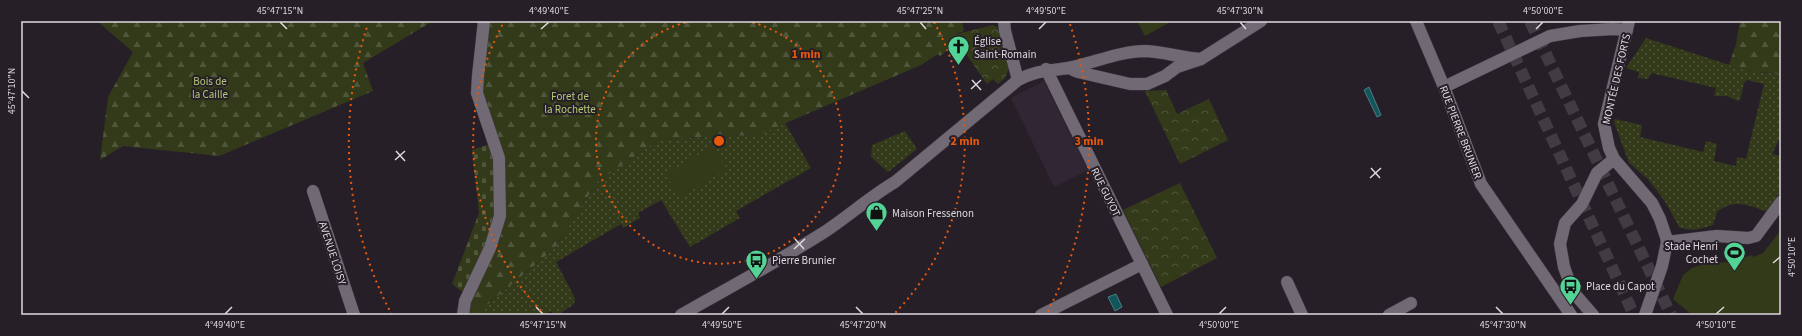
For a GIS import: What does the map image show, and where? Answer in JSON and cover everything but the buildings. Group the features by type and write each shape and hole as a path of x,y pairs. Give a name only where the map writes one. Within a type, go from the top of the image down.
{"street":[{"path":"462,315 466,301 490,248 500,216 498,158 478,93 478,76 484,21"},
{"path":"1004,21 1004,31 1018,80"},
{"path":"1069,68 1078,72 1130,84 1139,85 1156,81 1177,67 1204,58 1261,21"},
{"name":"RUE PIERRE BRUNIER","path":"1416,21 1444,87 1481,184 1571,315"},
{"path":"1444,87 1550,36 1628,26"},
{"name":"MONTÉE DES FORTS","path":"1628,26 1604,124 1609,148 1614,160 1652,203 1660,219 1667,242"},
{"path":"681,315 753,274 838,222 878,192 895,182 1018,80 1035,72 1069,68 1122,54 1144,51 1204,58"},
{"name":"RUE GUYOT","path":"1046,70 1167,315"},
{"path":"1593,315 1579,301 1570,287 1560,244 1565,223 1582,204 1597,174 1614,160"},
{"name":"AVENUE LOISY","path":"313,191 354,315"},
{"path":"1645,315 1662,266 1667,242 1717,236 1748,238 1756,236 1781,202"},
{"path":"1040,315 1142,264"},
{"path":"1287,282 1302,315"},
{"path":"1389,315 1411,303"}],"shaded area":[{"path":"1044,81 1088,170 1054,187 1011,98"}],"green space":[{"name":"Bois de la Caille","path":"97,21 433,21 363,63 373,91 219,156 123,146 100,160 108,97 133,52"},
{"name":"Foret de la Rochette","path":"490,21 962,21 964,31 957,33 961,48 953,53 950,48 940,56 938,54 921,65 758,135 660,139 597,182 555,248 475,315 465,315 505,215 482,95"},
{"path":"1137,21 1172,21 1145,36"},
{"path":"1740,21 1781,21 1781,73 1751,72 1729,65 1736,44"},
{"path":"993,25 997,27 1009,68 1005,78 998,84 993,79 987,84 962,48 957,34"},
{"path":"1646,38 1751,72 1781,73 1781,136 1772,154 1781,156 1781,190 1767,212 1748,205 1729,205 1717,212 1713,225 1700,229 1683,229 1679,227 1666,203 1648,179 1629,163 1614,122 1615,119 1642,125 1640,137 1703,152 1706,141 1717,144 1714,161 1736,166 1737,157 1746,159 1764,84 1747,80 1744,83 1740,100 1738,101 1727,96 1714,96 1716,88 1651,73 1648,79 1638,78 1639,72 1626,68"},
{"path":"1166,90 1177,114 1209,99 1228,140 1180,164 1145,91"},
{"path":"785,123 811,168 736,211 740,218 690,247 661,200 638,213 640,218 623,228 621,224 556,262 575,298 574,304 558,315 554,315 551,311 544,315 475,315 555,248 597,182 660,139 758,135"},
{"path":"905,131 917,149 888,172 871,157 872,145"},
{"path":"490,144 495,158 496,215 489,239 464,293 452,284 479,213 472,150"},
{"path":"713,146 727,169 679,198 666,174"},
{"path":"1180,183 1217,258 1161,287 1123,210"},
{"name":"Stade Henri Cochet","path":"1781,230 1781,315 1692,315 1673,299 1683,275 1692,268 1707,263 1728,262 1752,255 1753,257 1763,253"}],"water":[{"path":"1369,87 1381,115 1377,117 1364,90"},
{"path":"1116,294 1122,307 1115,311 1108,297"}],"tunnel":[{"path":"1498,21 1634,315"},
{"path":"1530,21 1671,315"}],"place":[{"name":"Église Saint-Romain","path":"959,66"},
{"name":"Maison Fressenon","path":"877,232"},
{"name":"Stade Henri Cochet","path":"1734,272"},
{"name":"Pierre Brunier","path":"757,280"},
{"name":"Place du Capot","path":"1570,306"}]}
